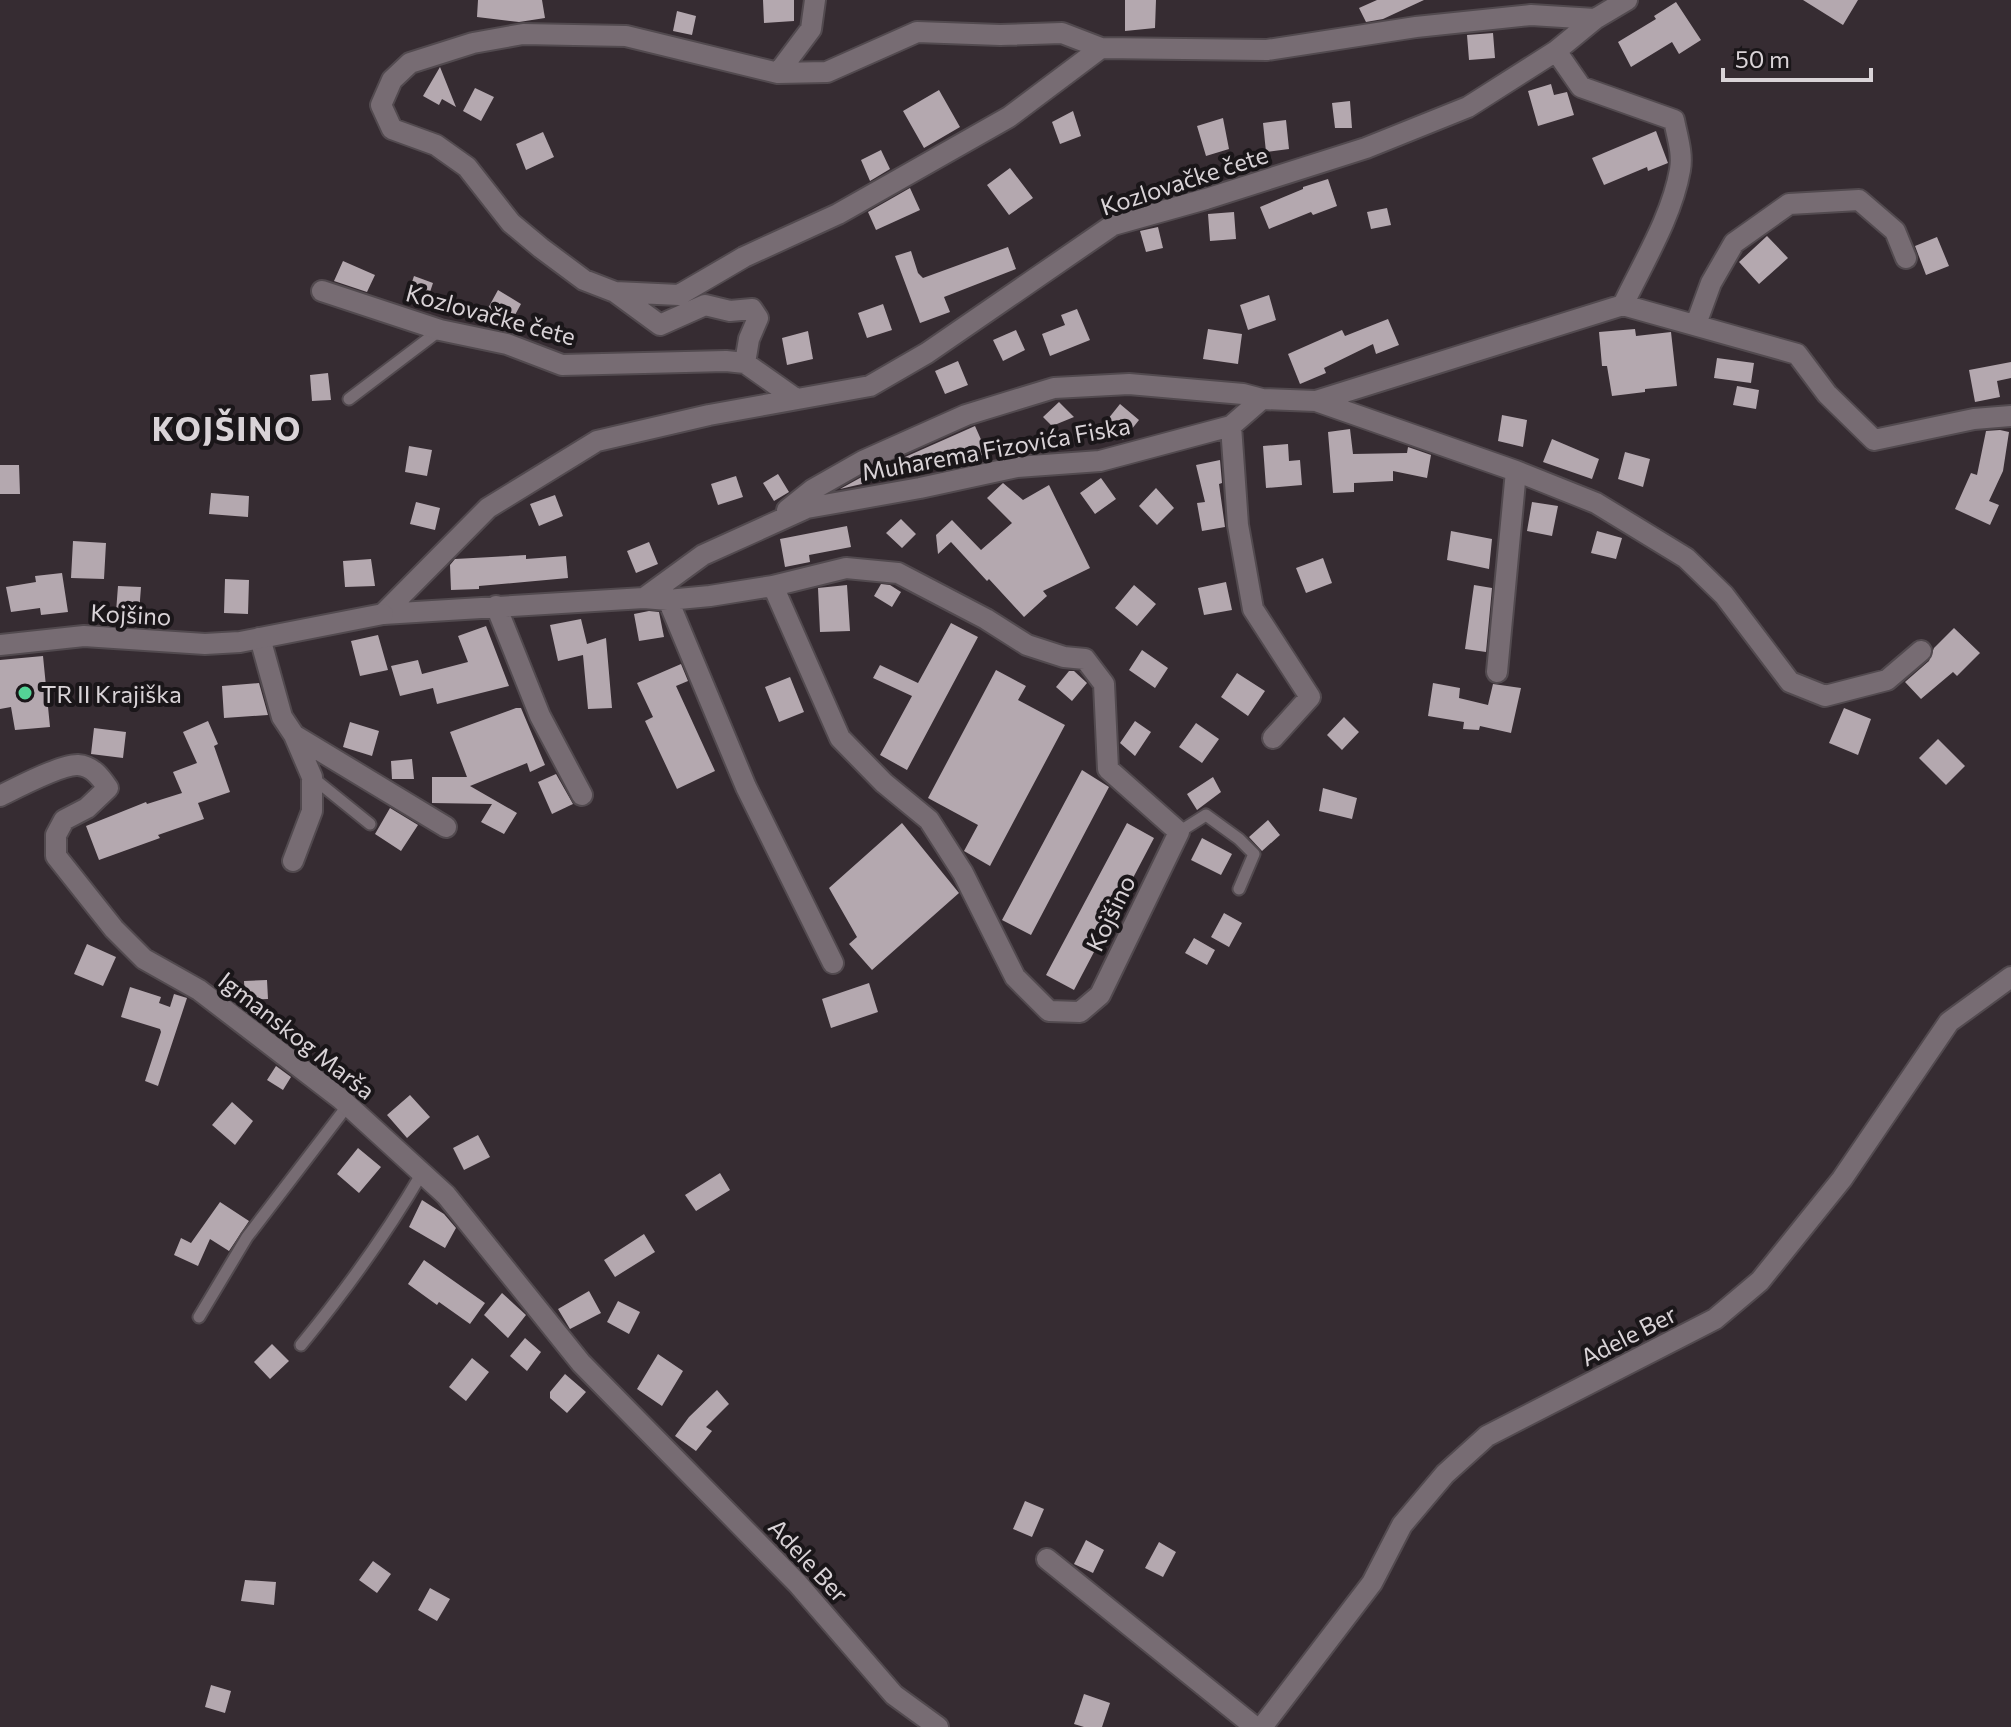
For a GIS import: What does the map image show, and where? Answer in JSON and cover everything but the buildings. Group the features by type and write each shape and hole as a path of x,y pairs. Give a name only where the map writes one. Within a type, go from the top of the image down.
{"street":[{"path":"778,73 811,29 815,0"},
{"name":"Kozlovačke čete","path":"383,614 488,508 597,441 709,415 870,386 927,353 1113,225 1366,148 1468,107 1556,51 1595,19 1627,0"},
{"path":"796,399 745,363 749,339 758,318 752,309 730,311 705,305 660,325 615,292 584,280 511,223 467,167 436,145 392,129 381,105 392,80 410,63 436,53 523,34 626,36 778,73 827,72 917,32 1000,35 1062,33 1101,48 1267,50 1416,27 1531,15 1595,19"},
{"path":"615,292 679,295 744,257 838,214 1009,117 1101,48"},
{"path":"1556,51 1581,87 1674,120 1681,152 1680,170 1662,225 1623,305 1797,354 1827,394 1874,440 1974,419 2011,416"},
{"path":"1696,324 1711,283 1734,243 1789,204 1859,200 1895,231 1906,258"},
{"name":"Kozlovačke čete","path":"322,291 440,330 507,344 562,365 745,363"},
{"name":"Muharema Fizovića Fiska","path":"772,523 812,490 863,461 966,415 1054,388 1129,384 1243,394 1262,399 1316,401 1623,305"},
{"name":"Muharema Fizovića Fiska","path":"644,598 703,555 807,508 1017,467 1100,461 1231,426 1262,399"},
{"path":"1316,401 1516,471 1596,503 1686,558 1724,595 1790,682 1825,696 1887,680 1921,651"},
{"path":"1231,426 1238,525 1253,609 1310,697 1273,738"},
{"path":"1497,672 1516,471"},
{"name":"Kojšino","path":"0,645 84,636 205,644 260,638 383,614 644,598 668,600 773,586 846,568 898,573 986,619 1027,645 1064,657 1085,659 1104,684 1108,769 1179,832 1100,995 1080,1012 1049,1011 1015,977 963,873 929,820 884,783 840,738 773,586"},
{"path":"668,600 746,787 833,963"},
{"path":"496,606 540,716 582,795"},
{"path":"260,638 282,717 294,735 312,777 312,811 293,861"},
{"path":"294,735 446,827"},
{"name":"Igmanskog Marša","path":"0,796 77,765 96,772 108,788 87,808 64,820 56,835 56,856 114,929 144,959 199,990 348,1105 446,1195 581,1363 643,1426"},
{"name":"Adele Ber","path":"1262,1727 1372,1583 1402,1525 1445,1474 1487,1436 1715,1319 1760,1281 1842,1179 1949,1022 2011,977"},
{"name":"Adele Ber","path":"643,1426 797,1583 894,1695 938,1727"},
{"path":"1047,1559 1255,1727"}],"lane":[{"path":"349,399 440,330"},
{"path":"312,777 370,824"},
{"path":"1179,832 1206,815 1239,839 1254,854 1239,889"},
{"path":"199,1317 247,1237 348,1105"},
{"path":"301,1345 388,1231 422,1173"}],"place":[{"name":"TR II Krajiška","path":"25,693"}],"district":[{"name":"KOJŠINO","path":"227,428"}]}
